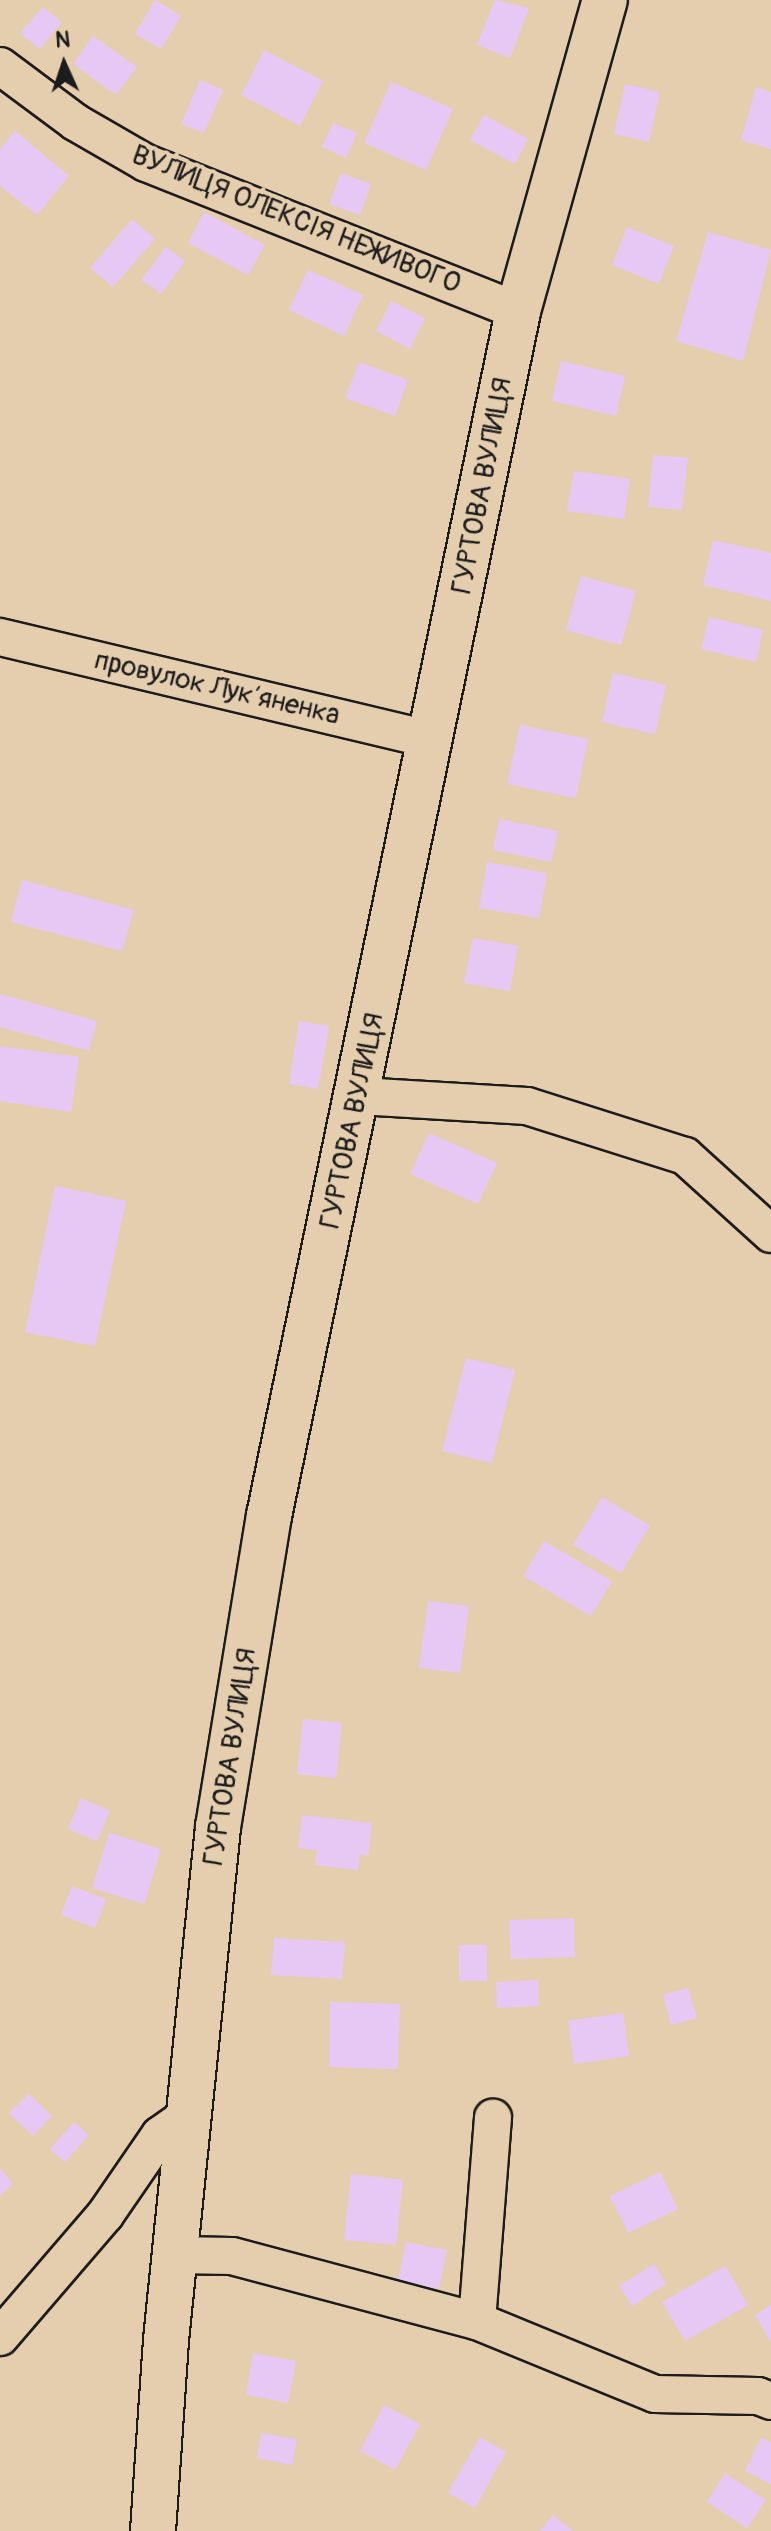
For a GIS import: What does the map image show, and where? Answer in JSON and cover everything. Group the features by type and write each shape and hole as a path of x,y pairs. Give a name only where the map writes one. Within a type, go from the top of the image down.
{"street":[{"name":"ГУРТОВА ВУЛИЦЯ","path":"153,2531 187,2116 218,1827 269,1516 433,740 518,311 605,0"},
{"name":"ВУЛИЦЯ ОЛЕКСІЯ НЕЖИВОГО","path":"0,66 75,122 146,163 518,311"},
{"name":"провулок Лукʼяненка","path":"0,637 433,740"},
{"path":"359,1096 527,1106 685,1156 771,1234"},
{"path":"0,2337 105,2215 160,2135 187,2116"},
{"path":"477,2321 493,2118"},
{"path":"175,2255 232,2256 477,2321 655,2394 758,2396 771,2401"}],"building":[{"path":"155,0 181,16 161,49 135,34"},
{"path":"495,0 529,8 510,58 477,45"},
{"path":"43,7 62,23 40,49 20,33"},
{"path":"93,36 137,67 116,95 73,64"},
{"path":"264,50 323,81 300,126 241,95"},
{"path":"200,80 223,90 204,133 181,124"},
{"path":"391,82 453,109 426,170 364,143"},
{"path":"625,84 660,92 649,142 614,134"},
{"path":"756,87 771,92 771,149 741,140"},
{"path":"484,115 528,139 515,164 470,140"},
{"path":"333,123 357,133 346,158 322,147"},
{"path":"15,131 69,176 37,215 0,186 0,149"},
{"path":"341,173 371,184 360,215 329,204"},
{"path":"204,212 265,245 248,275 188,243"},
{"path":"132,219 155,239 113,287 90,268"},
{"path":"627,227 674,246 659,284 612,265"},
{"path":"708,232 771,250 743,361 676,341"},
{"path":"166,247 185,261 161,294 141,280"},
{"path":"308,270 363,295 344,336 289,310"},
{"path":"391,301 425,318 410,349 376,331"},
{"path":"561,361 625,376 616,416 552,401"},
{"path":"359,362 408,380 395,416 345,398"},
{"path":"653,455 688,458 682,510 648,507"},
{"path":"574,471 630,479 624,519 567,511"},
{"path":"713,540 771,553 771,601 703,585"},
{"path":"581,576 636,591 621,645 566,630"},
{"path":"709,617 763,630 756,662 701,649"},
{"path":"613,673 666,685 655,734 602,722"},
{"path":"520,725 588,739 576,798 507,784"},
{"path":"499,819 558,831 551,862 493,850"},
{"path":"487,862 547,873 539,918 479,908"},
{"path":"22,880 134,910 122,951 11,922"},
{"path":"473,938 518,946 510,991 464,983"},
{"path":"0,994 97,1021 89,1051 0,1027"},
{"path":"299,1021 329,1026 318,1089 289,1084"},
{"path":"0,1046 79,1057 71,1112 0,1101"},
{"path":"429,1133 497,1163 478,1204 410,1174"},
{"path":"55,1186 126,1201 95,1346 25,1332"},
{"path":"466,1358 515,1370 492,1463 442,1451"},
{"path":"602,1497 650,1526 621,1573 573,1545"},
{"path":"544,1541 612,1581 591,1616 523,1576"},
{"path":"428,1601 469,1606 460,1673 419,1668"},
{"path":"303,1719 342,1723 336,1778 297,1774"},
{"path":"81,1798 110,1811 97,1841 68,1829"},
{"path":"302,1815 372,1823 368,1856 360,1854 358,1870 315,1865 317,1850 298,1848"},
{"path":"109,1833 161,1849 144,1904 92,1888"},
{"path":"72,1886 106,1899 95,1928 61,1915"},
{"path":"574,1918 575,1957 511,1959 509,1920"},
{"path":"274,1938 345,1942 342,1979 271,1975"},
{"path":"459,1945 487,1945 487,1981 459,1981"},
{"path":"538,1980 539,2006 497,2008 496,1982"},
{"path":"688,1988 697,2018 671,2025 663,1995"},
{"path":"330,2002 400,2004 398,2069 329,2067"},
{"path":"623,2013 629,2056 574,2064 568,2021"},
{"path":"29,2094 52,2116 33,2136 9,2113"},
{"path":"74,2122 89,2135 65,2162 50,2149"},
{"path":"0,2169 13,2183 0,2196"},
{"path":"660,2172 678,2209 628,2233 610,2196"},
{"path":"351,2174 403,2180 396,2245 344,2240"},
{"path":"406,2242 447,2250 439,2289 398,2281"},
{"path":"654,2264 666,2284 632,2306 619,2286"},
{"path":"725,2266 748,2305 685,2341 662,2302"},
{"path":"771,2305 771,2342 755,2315"},
{"path":"253,2353 296,2361 288,2403 246,2395"},
{"path":"384,2405 420,2424 395,2470 360,2451"},
{"path":"261,2433 297,2439 292,2465 257,2458"},
{"path":"480,2437 506,2452 475,2508 448,2493"},
{"path":"761,2438 771,2442 771,2484 745,2471"},
{"path":"725,2473 766,2500 747,2528 707,2502"},
{"path":"553,2515 573,2531 540,2531"}]}
